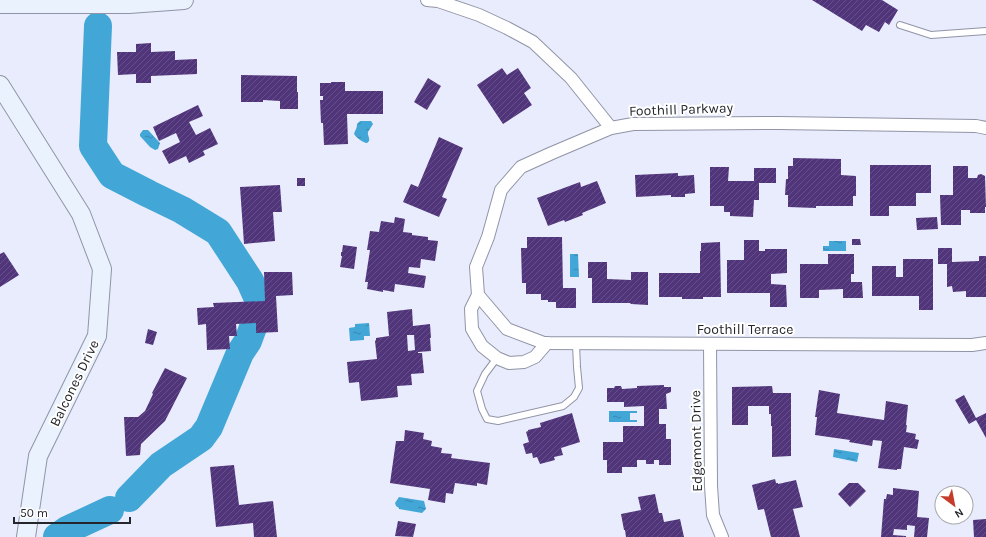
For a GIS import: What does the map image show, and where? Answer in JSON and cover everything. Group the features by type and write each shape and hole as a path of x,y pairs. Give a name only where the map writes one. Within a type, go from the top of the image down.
{"street":[{"path":"0,4 45,2 129,4 184,0"},
{"path":"427,0 438,1 479,15 533,42 571,78 611,128"},
{"name":"Balcones Drive","path":"0,85 81,214 102,268 97,336 38,456 26,537"},
{"name":"Foothill Parkway","path":"478,295 476,267 488,237 501,190 521,167 552,152 611,128 633,124 779,123 976,126 986,128"},
{"path":"478,295 471,309 472,329 482,346 497,358 509,362 524,362 535,357 547,344"},
{"name":"Foothill Terrace","path":"478,295 507,329 544,344 986,344"},
{"name":"Edgemont Drive","path":"710,344 711,486 713,515 722,537"}],"lane":[{"path":"900,25 931,35 986,31"},
{"path":"497,358 485,374 477,391 482,409 487,419 498,421 563,406 574,398 579,388 576,344"}],"water":[{"path":"360,121 371,121 373,124 368,132 369,139 367,143 360,140 354,134 357,124"},
{"path":"143,130 148,130 160,143 158,149 155,150 150,147 140,136"},
{"path":"829,241 846,241 846,251 823,251 823,246 829,246"},
{"path":"570,254 578,254 579,277 570,277"},
{"path":"369,323 370,336 364,336 364,340 350,341 349,328 355,327 355,324"},
{"path":"609,411 637,411 637,413 630,413 630,420 637,420 637,422 609,422"},
{"path":"834,449 859,453 857,462 833,457"},
{"path":"399,497 424,501 426,509 422,513 399,509 395,503"}],"building":[{"path":"812,0 882,0 898,10 889,25 885,22 879,32 866,25 862,31"},
{"path":"151,43 151,52 175,51 175,60 197,59 197,74 151,76 151,83 136,83 136,74 118,75 117,52 136,52 136,44"},
{"path":"502,68 507,75 518,68 531,88 524,93 532,105 503,124 477,85"},
{"path":"241,75 297,76 298,109 280,109 280,101 263,100 263,102 241,102"},
{"path":"428,78 441,86 427,110 414,102"},
{"path":"345,82 345,91 383,91 383,114 347,114 348,144 324,145 320,100 323,100 323,96 320,96 320,83"},
{"path":"198,105 203,116 189,122 196,135 210,128 218,144 203,151 205,155 189,163 186,156 169,164 162,151 180,142 176,133 159,141 153,127"},
{"path":"439,137 463,148 442,197 447,199 439,217 403,202 411,184 418,187"},
{"path":"793,158 841,159 841,175 856,176 856,196 853,196 853,206 816,206 816,208 788,207 788,195 785,195 786,179 788,179 788,166 793,166"},
{"path":"870,165 931,165 931,193 916,193 916,206 889,206 889,216 870,216"},
{"path":"953,166 968,166 968,178 977,178 978,175 981,174 985,176 985,213 970,213 970,210 961,210 961,225 941,225 940,195 953,195"},
{"path":"710,167 729,167 728,181 754,181 754,168 776,168 776,183 759,183 759,200 754,200 753,217 730,216 730,212 724,212 724,206 710,206"},
{"path":"678,173 678,176 694,175 695,193 685,194 685,197 671,197 671,195 636,197 635,175"},
{"path":"297,178 305,178 305,186 297,186"},
{"path":"597,181 606,203 582,213 583,215 565,222 564,220 548,226 537,198 580,182 581,187"},
{"path":"280,185 282,212 273,212 275,241 244,244 240,187"},
{"path":"395,217 405,219 403,232 428,237 428,240 438,241 435,261 421,259 420,268 409,267 408,273 426,276 424,288 395,284 394,292 383,290 383,292 367,289 368,282 365,282 370,250 367,250 370,231 379,232 381,221 394,223"},
{"path":"937,217 938,229 917,230 916,218"},
{"path":"527,237 562,237 563,288 576,288 576,308 556,308 556,302 541,300 541,294 526,294 526,283 522,283 521,248 527,248"},
{"path":"852,239 860,239 861,245 852,245"},
{"path":"744,240 759,240 759,251 765,251 765,249 787,249 787,273 771,274 771,284 786,285 787,307 770,307 770,293 727,293 727,260 744,260"},
{"path":"720,242 721,297 682,299 682,297 659,297 659,273 700,273 701,243"},
{"path":"343,245 357,247 354,269 340,267"},
{"path":"938,248 952,248 952,262 979,261 979,256 986,256 986,297 966,297 966,291 953,292 952,286 947,287 947,264 938,264"},
{"path":"4,252 19,275 0,287 0,254"},
{"path":"828,254 854,254 854,274 851,274 851,282 862,282 863,298 843,298 843,289 819,290 819,298 800,298 800,264 828,264"},
{"path":"903,259 933,259 933,310 919,310 919,296 872,296 872,266 896,266 896,277 903,277"},
{"path":"588,262 607,262 607,279 631,280 631,272 648,272 648,305 630,303 592,303 592,278 588,278"},
{"path":"264,272 292,272 293,295 276,296 278,332 256,333 256,323 236,324 237,336 229,336 230,349 207,350 206,324 198,325 197,308 214,307 213,303 265,301"},
{"path":"412,309 413,326 430,324 431,351 418,352 422,353 424,373 411,374 412,385 397,386 398,397 361,401 359,382 349,383 347,362 377,359 376,338 389,336 387,312","holes":["407,335 414,335 415,350 408,351"]},
{"path":"148,329 157,332 153,345 145,343"},
{"path":"165,368 187,378 165,421 141,444 140,455 126,456 124,417 138,417 145,411 153,394 152,393"},
{"path":"664,385 664,387 671,387 671,392 666,394 667,409 659,409 659,424 666,424 666,439 671,439 671,465 659,465 659,460 654,460 654,464 646,464 646,460 637,460 637,467 622,467 622,473 607,473 607,460 603,460 603,442 623,442 623,426 644,426 644,406 624,407 624,402 607,402 607,388 621,386 622,389 637,388 637,386"},
{"path":"772,386 773,393 791,393 791,456 772,457 772,426 769,406 748,406 748,425 732,425 732,387"},
{"path":"819,390 840,394 837,413 884,420 886,401 908,405 906,432 916,434 915,439 919,440 917,449 904,447 901,469 878,468 882,441 873,440 872,446 849,442 850,440 815,435 817,417 815,417"},
{"path":"964,395 976,418 986,413 986,438 976,420 969,424 955,400"},
{"path":"572,413 580,442 561,448 563,455 554,457 555,460 540,464 537,457 533,458 532,453 526,454 523,444 529,442 526,432 528,430 541,427 540,423"},
{"path":"405,430 424,433 423,439 432,441 431,446 442,448 441,453 452,454 451,458 490,463 487,485 477,483 477,486 455,483 453,494 446,493 445,503 428,500 430,489 390,483 396,441 404,441"},
{"path":"234,465 239,505 273,501 277,537 254,537 253,523 216,527 210,467"},
{"path":"775,479 776,483 778,484 796,480 803,507 793,509 800,537 771,537 764,509 758,510 752,485"},
{"path":"849,483 858,483 866,491 850,507 838,494"},
{"path":"893,488 919,491 917,517 929,518 927,537 914,537 915,526 907,525 907,530 894,529 893,535 906,537 881,537 884,499 886,499 887,494 893,495"},
{"path":"655,494 659,513 662,513 664,522 680,519 684,537 626,537 621,514 641,510 638,497"},
{"path":"986,519 986,537 974,537 974,520"},
{"path":"398,521 416,524 413,537 395,536"}],"waterway":[{"path":"98,26 93,146 112,175 182,210 218,232 250,281 258,299 258,314 248,341 240,353 209,427 201,438 161,465 129,498"},
{"path":"57,537 67,530 110,510"}]}
